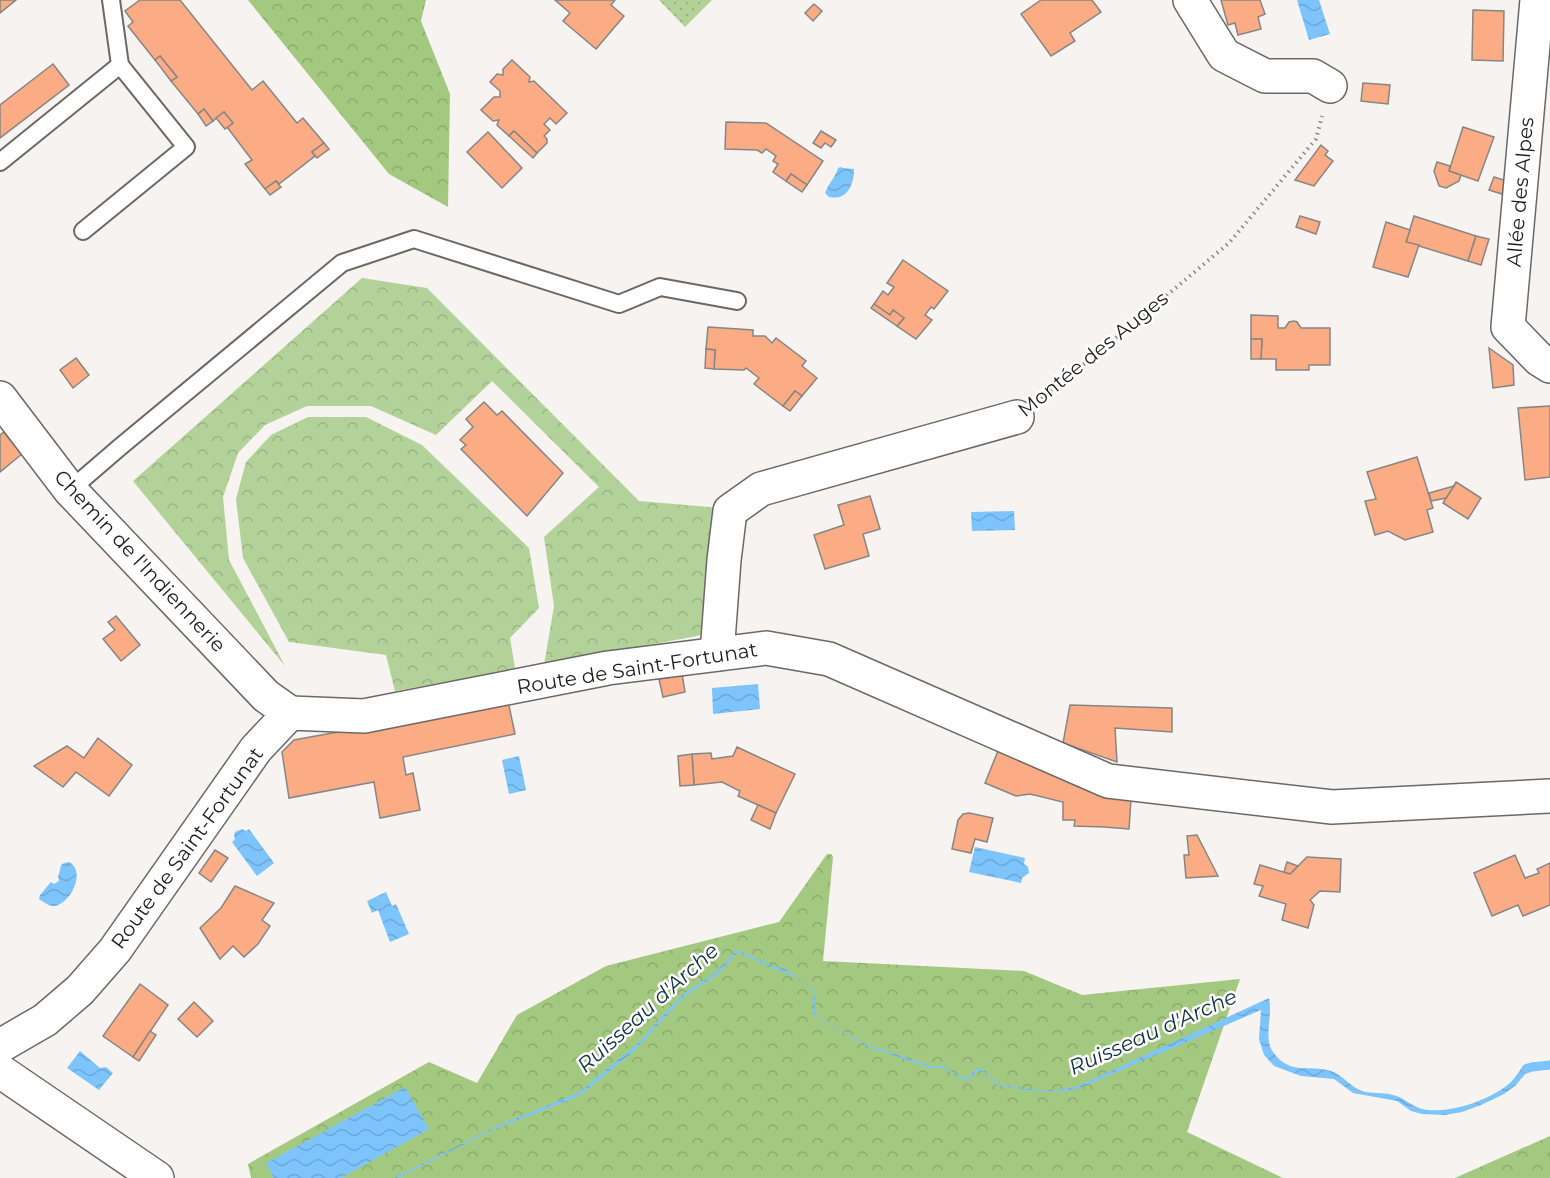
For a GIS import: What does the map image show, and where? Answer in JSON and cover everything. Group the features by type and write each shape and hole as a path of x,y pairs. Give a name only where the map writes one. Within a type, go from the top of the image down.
{"street":[{"path":"1190,0 1224,55 1264,76 1312,76 1330,86"},
{"name":"Allée des Alpes","path":"1537,0 1508,327 1539,359 1550,366"},
{"name":"Chemin de l'Indiennerie","path":"0,398 70,490 266,696 290,713"},
{"name":"Montée des Auges","path":"717,654 730,511 761,489 1017,417"},
{"name":"Route de Saint-Fortunat","path":"0,1046 45,1020 80,990 115,950 256,749 290,713 364,716 608,668 766,648 829,659 1107,781 1332,807 1550,796"},
{"path":"0,1071 157,1178"}],"lane":[{"path":"83,231 186,147 120,65 111,0"},
{"path":"0,162 120,65"},
{"path":"70,490 342,263 414,239 619,304 660,287 737,301"}],"path":[{"name":"Montée des Auges","path":"1017,417 1103,349 1229,243 1316,139 1330,86"}],"green space":[{"path":"248,0 426,0 421,21 450,94 448,207 389,174"},
{"path":"659,0 712,0 685,27"},
{"path":"362,278 427,288 639,501 720,508 707,634 544,665 554,606 544,537 599,487 492,381 436,435 371,406 307,406 265,425 238,453 223,497 229,560 285,666 133,481"},
{"path":"308,417 366,417 422,445 529,548 539,608 510,638 515,669 395,691 386,655 289,642 243,558 236,499 246,462 271,435"},
{"path":"827,854 833,857 823,961 1024,971 1082,995 1240,979 1187,1132 1283,1178 251,1178 248,1164 429,1062 477,1083 517,1015 606,966 779,922"},
{"path":"1550,1136 1550,1178 1455,1178"}],"water":[{"path":"1297,0 1319,0 1330,34 1309,40"},
{"path":"838,168 854,169 851,186 841,196 829,197 825,193"},
{"path":"1014,511 1015,530 972,531 971,512"},
{"path":"758,684 760,709 713,714 712,688"},
{"path":"519,756 526,790 509,794 502,760"},
{"path":"242,829 246,831 249,829 274,863 257,876 232,842 235,839 235,832"},
{"path":"975,847 1025,858 1024,864 1028,867 1029,873 1022,878 1021,883 969,872"},
{"path":"69,862 77,873 74,888 69,896 58,905 52,906 39,899 51,882 54,884 59,881 61,865"},
{"path":"386,892 392,906 396,904 409,934 390,942 378,910 372,913 367,901"},
{"path":"737,950 785,969 801,981 738,952 717,975 686,995 633,1052 584,1092 572,1099 492,1130 394,1178 497,1126 578,1093 636,1045 683,994 714,974"},
{"path":"806,984 813,989 814,992 815,1016 868,1045 934,1067 944,1066 964,1077 968,1078 976,1069 983,1069 997,1084 1039,1090 1057,1090 1078,1086 1269,998 1268,1034 1270,1046 1279,1059 1293,1067 1331,1071 1362,1091 1397,1096 1422,1109 1444,1110 1481,1100 1503,1089 1525,1064 1536,1062 1536,1069 1525,1074 1504,1094 1481,1105 1445,1115 1422,1114 1411,1111 1397,1101 1353,1093 1334,1079 1301,1076 1274,1066 1264,1055 1259,1039 1261,1010 1077,1089 1046,1091 996,1085 983,1071 977,1072 969,1080 961,1079 945,1068 931,1068 869,1047 814,1016 814,993"},
{"path":"80,1051 100,1068 106,1067 113,1073 99,1090 67,1068"},
{"path":"405,1087 429,1129 341,1178 274,1178 266,1163"}],"building":[{"path":"0,0 16,0 0,13"},
{"path":"140,0 180,0 252,90 263,81 297,123 303,118 324,143 312,152 315,156 279,184 276,181 265,189 245,164 252,160 227,127 233,123 224,112 213,121 204,109 198,114 171,81 177,77 160,56 155,60 128,26 133,22 125,11"},
{"path":"555,0 615,0 611,5 624,16 596,49 563,21 570,13"},
{"path":"1041,0 1092,0 1101,12 1070,33 1075,41 1051,56 1021,14"},
{"path":"1221,0 1260,0 1265,14 1258,17 1261,29 1238,35 1235,23 1228,25"},
{"path":"814,4 822,11 813,21 805,13"},
{"path":"1473,10 1504,11 1503,61 1472,60"},
{"path":"160,56 177,77 171,81 155,60"},
{"path":"512,60 530,77 529,82 534,81 567,113 556,124 550,118 544,124 550,130 544,136 547,143 537,153 514,131 509,136 497,125 499,120 493,121 481,110 494,97 500,97 500,91 490,82 497,74 503,75 503,69"},
{"path":"53,64 69,85 0,138 0,105"},
{"path":"1363,83 1390,85 1388,104 1361,101"},
{"path":"204,109 213,121 206,126 198,114"},
{"path":"224,112 233,123 225,129 216,118"},
{"path":"726,122 766,123 823,161 807,185 791,174 786,181 773,172 778,164 773,161 776,156 766,149 762,153 757,150 725,149"},
{"path":"1463,127 1494,137 1478,181 1449,171"},
{"path":"514,131 537,153 533,158 509,136"},
{"path":"821,131 836,140 831,147 825,143 821,148 813,143"},
{"path":"488,132 522,168 502,188 467,152"},
{"path":"324,143 329,149 317,158 312,152"},
{"path":"1321,145 1328,151 1325,155 1333,161 1314,186 1295,180"},
{"path":"1437,162 1450,166 1449,171 1461,175 1459,181 1446,188 1439,186 1434,171"},
{"path":"791,174 807,185 802,192 786,181"},
{"path":"1494,177 1510,182 1505,195 1489,190"},
{"path":"276,181 281,187 270,195 265,189"},
{"path":"1300,216 1320,222 1316,234 1296,227"},
{"path":"1414,216 1476,236 1468,261 1406,242"},
{"path":"1386,222 1410,230 1406,242 1419,245 1408,277 1373,267"},
{"path":"1476,236 1489,239 1481,265 1468,261"},
{"path":"903,260 948,291 934,309 931,307 925,315 932,320 916,339 897,326 904,318 893,310 890,315 874,304 883,291 888,295 894,287 887,283"},
{"path":"874,304 890,315 893,310 904,318 897,326 871,308"},
{"path":"1251,315 1278,316 1278,328 1285,328 1289,322 1294,321 1301,328 1330,328 1330,365 1309,365 1309,370 1276,370 1276,359 1261,359 1262,339 1251,339"},
{"path":"708,327 753,330 753,336 765,336 772,343 776,338 806,361 802,366 817,378 802,396 795,391 783,406 754,384 759,378 746,368 744,370 714,369 715,350 706,349"},
{"path":"1251,339 1262,339 1261,359 1251,359"},
{"path":"1489,348 1513,365 1514,385 1493,388"},
{"path":"706,349 715,350 714,369 705,368"},
{"path":"76,358 89,375 73,388 60,370"},
{"path":"795,391 802,396 790,411 783,406"},
{"path":"484,402 497,415 502,411 563,473 527,516 461,449 466,445 460,440 473,427 466,419"},
{"path":"1550,406 1550,477 1525,480 1518,408"},
{"path":"4,432 22,454 0,472 0,435"},
{"path":"1417,457 1433,508 1427,510 1433,532 1405,540 1388,531 1375,535 1365,501 1376,499 1367,472"},
{"path":"1456,482 1481,498 1468,519 1443,503"},
{"path":"1454,486 1446,498 1431,501 1429,493"},
{"path":"870,496 880,529 863,534 869,556 825,569 814,535 844,525 838,505"},
{"path":"116,616 140,645 121,661 103,639 115,630 108,622"},
{"path":"682,674 685,692 663,697 659,679"},
{"path":"508,701 515,734 403,757 406,775 413,773 420,810 380,818 374,782 289,798 282,752 294,740"},
{"path":"1070,705 1172,708 1172,732 1115,728 1117,762 1063,743"},
{"path":"98,738 132,765 109,796 76,772 63,787 34,766 67,746 84,758"},
{"path":"737,747 795,774 776,813 738,796 740,791 722,782 694,785 692,754 711,753 712,759 733,756"},
{"path":"998,751 1069,781 1131,799 1129,829 1074,826 1075,820 1063,820 1063,802 1030,794 1016,796 985,783"},
{"path":"692,754 694,785 680,786 678,756"},
{"path":"758,805 776,813 770,829 751,820"},
{"path":"963,814 993,818 987,842 975,839 971,853 952,849 958,820"},
{"path":"1197,835 1218,876 1186,878 1184,855 1189,855 1187,836"},
{"path":"215,850 228,858 211,882 199,873"},
{"path":"1515,855 1525,878 1539,873 1537,869 1550,863 1550,905 1523,916 1518,905 1492,916 1474,873"},
{"path":"1307,857 1341,859 1340,892 1320,891 1310,900 1314,905 1308,928 1282,920 1286,904 1259,896 1263,886 1254,884 1260,865 1290,874"},
{"path":"1287,862 1298,866 1290,874 1284,872"},
{"path":"235,886 274,903 262,920 270,926 258,944 244,957 233,946 220,959 200,928 221,908"},
{"path":"140,984 168,1005 133,1057 103,1036"},
{"path":"194,1002 213,1021 197,1037 178,1019"},
{"path":"150,1031 156,1035 139,1061 133,1057"}],"waterway":[{"name":"Ruisseau d'Arche","path":"1526,1069 1550,1065"}]}
